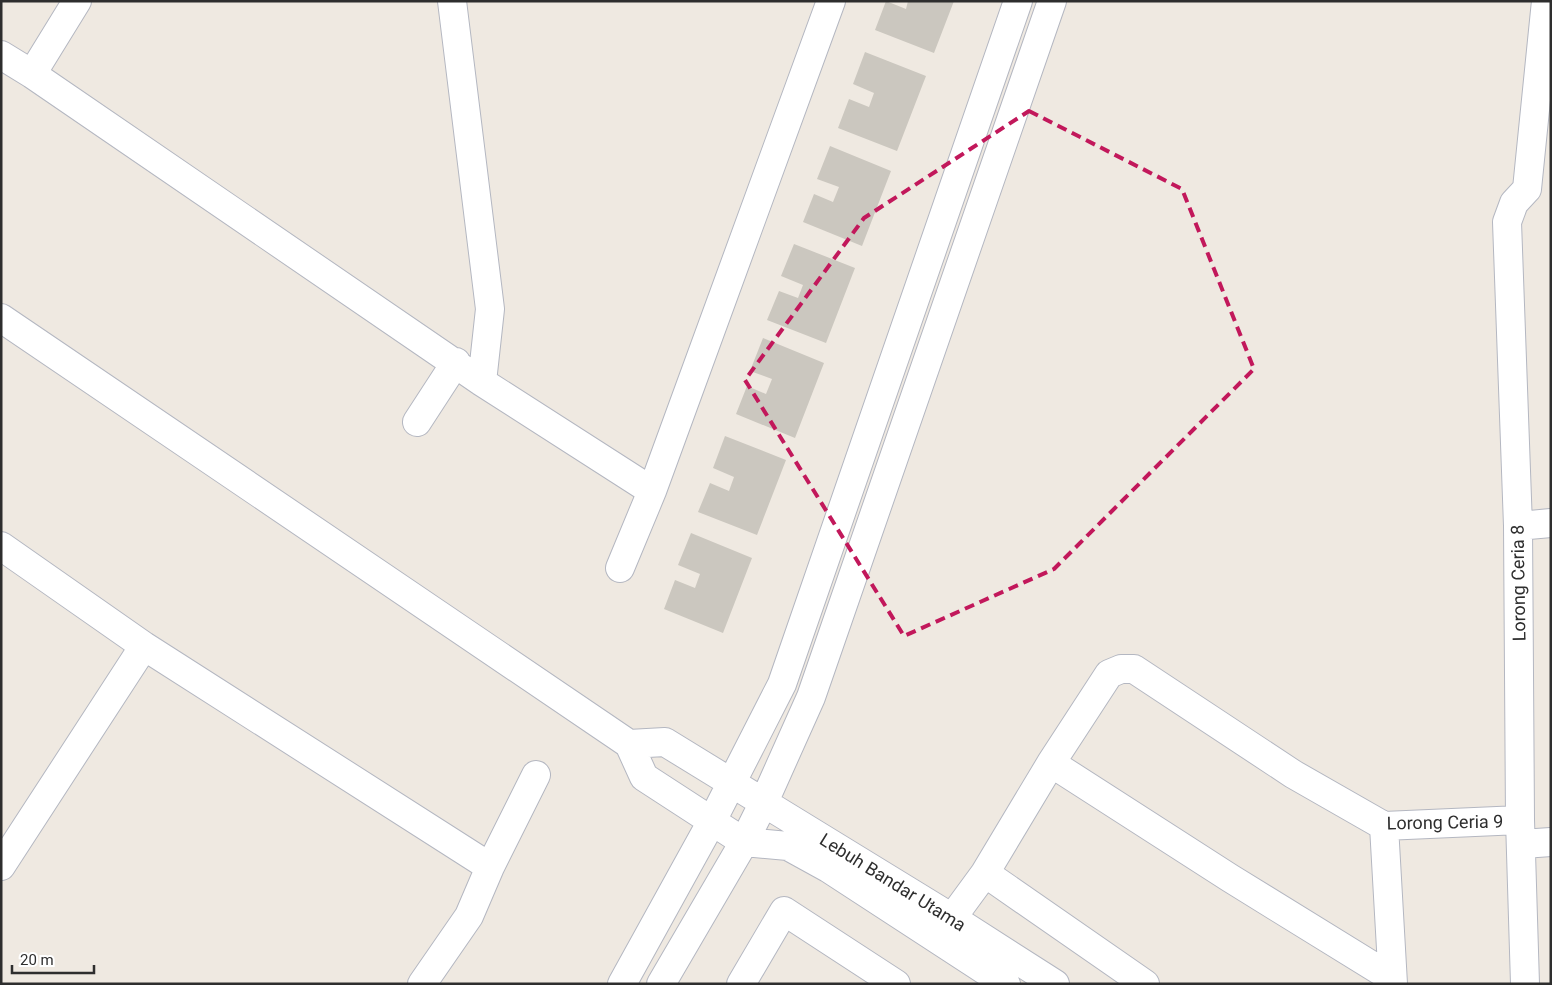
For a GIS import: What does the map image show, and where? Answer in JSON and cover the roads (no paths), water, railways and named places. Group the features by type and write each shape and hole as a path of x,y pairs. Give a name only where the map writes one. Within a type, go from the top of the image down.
{"street":[{"path":"32,74 78,1"},
{"path":"452,1 490,309 482,382"},
{"path":"620,568 652,491 832,1"},
{"path":"622,984 712,821 782,684 1018,1"},
{"path":"661,984 744,842 811,697 1052,1"},
{"path":"1539,188 1546,53 1546,1"},
{"path":"1,55 32,74 456,362 482,382 652,491"},
{"name":"Lorong Ceria 8","path":"1524,984 1518,526 1507,222 1514,203 1539,188"},
{"path":"1,318 629,744"},
{"path":"417,422 456,362"},
{"path":"1518,526 1551,523"},
{"path":"1,546 144,646 490,867"},
{"path":"1,866 144,646"},
{"name":"Lorong Ceria 9","path":"952,918 985,873 1051,763 1109,674 1121,669 1134,669 1293,774 1384,826 1521,832 1551,842"},
{"name":"Lebuh Bandar Utama","path":"1006,984 820,864 788,846 744,842 644,776 629,744 665,742 952,918 1055,984"},
{"path":"1051,763 1393,981"},
{"path":"422,984 470,916 490,867 536,775"},
{"path":"1384,826 1393,981"},
{"path":"985,873 1145,984"},
{"path":"741,984 784,911 896,984"}]}
